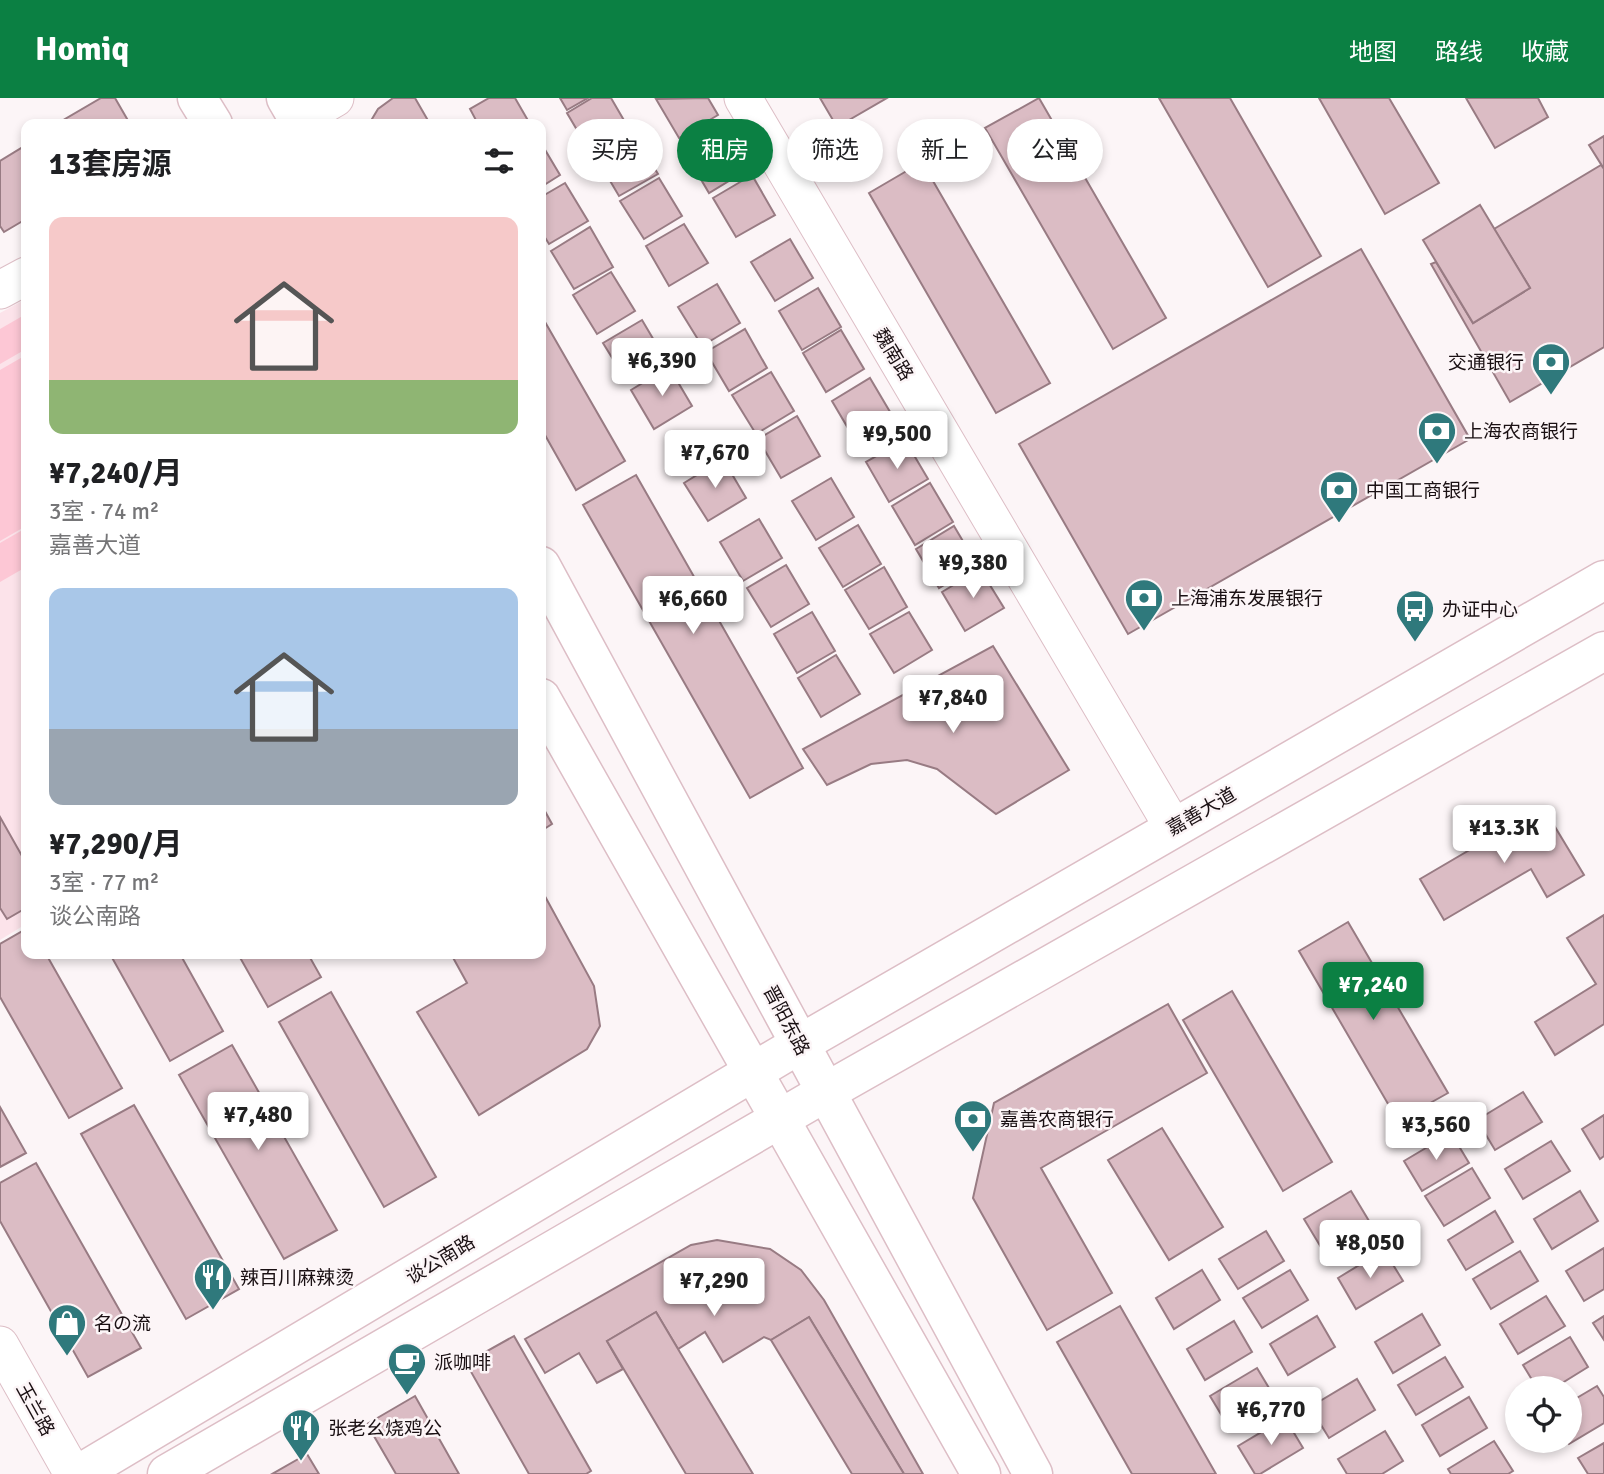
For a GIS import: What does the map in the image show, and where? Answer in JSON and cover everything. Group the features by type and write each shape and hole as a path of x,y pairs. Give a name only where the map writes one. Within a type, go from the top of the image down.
{"main road":[{"path":"197,98 210,119"},
{"name":"晋阳东路","path":"546,575 1033,1474"},
{"name":"嘉善大道","path":"800,1044 1604,580"},
{"path":"167,1474 780,1119 1604,651"},
{"path":"546,707 981,1474"},
{"name":"谈公南路","path":"79,1474 800,1044"}],"street":[{"path":"295,114 335,98"},
{"name":"魏南路","path":"743,98 1173,827"},
{"path":"0,290 21,279"},
{"name":"玉兰路","path":"0,1345 73,1474"}],"shaded area":[{"path":"21,302 21,927 0,940 0,313"},
{"path":"21,317 21,352 0,364 0,329"},
{"path":"21,358 21,529 0,541 0,370"},
{"path":"21,531 21,570 0,582 0,543"}],"building":[{"path":"101,98 115,98 127,119 65,119"},
{"path":"393,98 415,98 427,119 372,119 378,109"},
{"path":"489,98 515,98 527,119 475,119 470,109"},
{"path":"560,98 588,98 567,110"},
{"path":"592,98 611,98 623,119 571,119 567,113"},
{"path":"708,98 718,115 711,119 677,119 677,135 656,99"},
{"path":"820,98 887,98 851,119 832,119"},
{"path":"1039,98 1051,119 1007,119 1007,166 993,142 993,124"},
{"path":"1159,98 1230,98 1321,256 1268,287"},
{"path":"1319,98 1389,98 1439,183 1385,214"},
{"path":"1466,98 1538,98 1548,117 1495,148"},
{"path":"1604,136 1604,169 1589,145"},
{"path":"21,148 21,222 4,232 0,226 0,161"},
{"path":"546,151 560,175 546,184"},
{"path":"1601,165 1604,169 1604,347 1510,402 1431,264 1436,262 1473,323 1530,288 1494,229"},
{"path":"897,177 897,182 934,182 1050,383 996,413 869,193"},
{"path":"611,182 644,182 619,196"},
{"path":"652,182 661,182 682,216 644,239 620,201"},
{"path":"703,182 727,182 709,193"},
{"path":"740,182 756,182 775,215 736,237 713,198"},
{"path":"1016,182 1087,182 1166,318 1113,349"},
{"path":"565,183 588,221 549,244 546,239 546,194"},
{"path":"1480,205 1530,288 1473,323 1423,240"},
{"path":"684,224 708,263 669,286 646,246"},
{"path":"590,227 613,267 574,289 551,251"},
{"path":"790,239 813,278 775,301 751,262"},
{"path":"1361,249 1470,439 1128,634 1019,444"},
{"path":"611,272 635,311 597,334 573,295"},
{"path":"717,284 740,323 702,346 678,307"},
{"path":"818,288 841,327 802,350 779,311"},
{"path":"642,320 665,359 627,382 603,343"},
{"path":"546,324 625,461 576,490 546,437"},
{"path":"745,329 767,368 729,391 706,352"},
{"path":"841,330 864,369 826,392 803,353"},
{"path":"669,367 692,406 654,429 631,390"},
{"path":"771,372 794,411 756,434 732,395"},
{"path":"870,378 893,417 855,440 832,401"},
{"path":"797,416 820,456 781,478 758,439"},
{"path":"905,440 928,479 889,502 866,462"},
{"path":"723,459 746,498 708,521 684,483"},
{"path":"636,475 803,768 750,798 583,505"},
{"path":"831,478 854,517 816,540 792,501"},
{"path":"930,483 953,522 915,545 892,506"},
{"path":"759,519 782,558 743,581 720,542"},
{"path":"858,525 881,564 843,587 819,548"},
{"path":"954,526 977,565 939,588 916,549"},
{"path":"786,565 809,604 771,627 747,588"},
{"path":"884,567 907,607 869,629 845,590"},
{"path":"980,569 1004,608 965,631 942,592"},
{"path":"812,612 835,651 797,673 774,634"},
{"path":"909,612 932,650 894,673 870,634"},
{"path":"993,646 1069,770 996,814 937,769 907,760 871,764 827,785 803,749"},
{"path":"836,655 860,694 821,717 798,678"},
{"path":"1543,807 1584,875 1547,897 1531,869 1444,920 1420,879"},
{"path":"546,813 552,824 546,828"},
{"path":"0,817 21,854 21,911 7,919 0,908"},
{"path":"546,898 594,986 600,1026 587,1049 479,1115 417,1012 467,983 454,959 546,959"},
{"path":"1604,915 1604,1024 1555,1055 1535,1022 1596,984 1567,938"},
{"path":"1348,922 1448,1093 1398,1121 1299,951"},
{"path":"21,932 21,959 49,959 122,1088 69,1118 0,997 0,944"},
{"path":"113,959 183,959 223,1031 170,1061"},
{"path":"241,959 311,959 321,977 268,1007"},
{"path":"1232,991 1332,1162 1283,1191 1183,1020"},
{"path":"331,992 436,1177 384,1207 279,1022"},
{"path":"1168,1004 1207,1073 1041,1168 1112,1293 1047,1330 973,1198 994,1103"},
{"path":"232,1045 337,1230 284,1259 179,1075"},
{"path":"1523,1092 1542,1122 1495,1150 1477,1120"},
{"path":"134,1105 239,1289 186,1319 81,1134"},
{"path":"0,1107 26,1153 0,1167"},
{"path":"1604,1115 1604,1156 1600,1159 1582,1129"},
{"path":"1162,1128 1223,1227 1169,1260 1108,1160"},
{"path":"1451,1133 1469,1163 1422,1191 1404,1161"},
{"path":"1551,1141 1570,1171 1523,1199 1505,1169"},
{"path":"36,1163 141,1348 88,1377 0,1221 0,1183"},
{"path":"1472,1168 1490,1198 1444,1226 1425,1196"},
{"path":"1351,1191 1369,1221 1322,1249 1304,1219"},
{"path":"1580,1191 1598,1221 1552,1249 1534,1219"},
{"path":"1495,1211 1513,1242 1466,1270 1448,1240"},
{"path":"1266,1231 1284,1261 1238,1289 1219,1259"},
{"path":"717,1240 770,1249 801,1270 824,1300 923,1474 904,1474 809,1317 771,1340 764,1337 723,1362 705,1332 678,1349 656,1312 607,1341 623,1369 597,1383 579,1353 545,1373 525,1339 691,1245"},
{"path":"1604,1248 1604,1289 1584,1301 1566,1271"},
{"path":"1384,1250 1403,1281 1356,1309 1338,1278"},
{"path":"1520,1251 1538,1281 1491,1309 1473,1279"},
{"path":"1202,1270 1220,1300 1174,1329 1156,1298"},
{"path":"1290,1270 1308,1300 1262,1328 1243,1298"},
{"path":"1546,1296 1565,1326 1518,1354 1500,1324"},
{"path":"1120,1306 1216,1474 1132,1474 1057,1342"},
{"path":"656,1312 753,1474 686,1474 607,1341"},
{"path":"1422,1314 1440,1345 1393,1373 1375,1342"},
{"path":"1317,1316 1335,1347 1288,1375 1270,1344"},
{"path":"1604,1316 1604,1340 1593,1323"},
{"path":"809,1317 904,1474 852,1474 771,1340"},
{"path":"1234,1321 1252,1352 1205,1380 1187,1349"},
{"path":"514,1336 591,1471 586,1474 529,1474 466,1363"},
{"path":"1570,1337 1588,1367 1573,1376 1530,1376 1523,1365"},
{"path":"1445,1357 1463,1387 1416,1415 1398,1385"},
{"path":"1257,1368 1275,1398 1228,1426 1210,1396"},
{"path":"1357,1379 1375,1410 1329,1438 1310,1407"},
{"path":"1597,1386 1604,1397 1604,1423 1582,1436 1582,1395"},
{"path":"415,1396 459,1474 396,1474 367,1424"},
{"path":"1469,1397 1487,1428 1440,1456 1422,1425"},
{"path":"1285,1418 1303,1448 1260,1474 1255,1474 1238,1446"},
{"path":"1385,1431 1403,1461 1382,1474 1347,1474 1338,1459"},
{"path":"1494,1441 1513,1471 1508,1474 1451,1474 1448,1469"},
{"path":"1604,1443 1604,1474 1588,1474 1578,1458"},
{"path":"307,1454 319,1474 272,1474"}],"place":[{"name":"交通银行","path":"1551,396"},
{"name":"上海农商银行","path":"1437,465"},
{"name":"中国工商银行","path":"1339,524"},
{"name":"上海浦东发展银行","path":"1144,632"},
{"name":"办证中心","path":"1415,643"},
{"name":"嘉善农商银行","path":"973,1153"},
{"name":"辣百川麻辣烫","path":"213,1311"},
{"name":"名の流","path":"67,1357"},
{"name":"派咖啡","path":"407,1396"},
{"name":"张老幺烧鸡公","path":"301,1462"}]}
